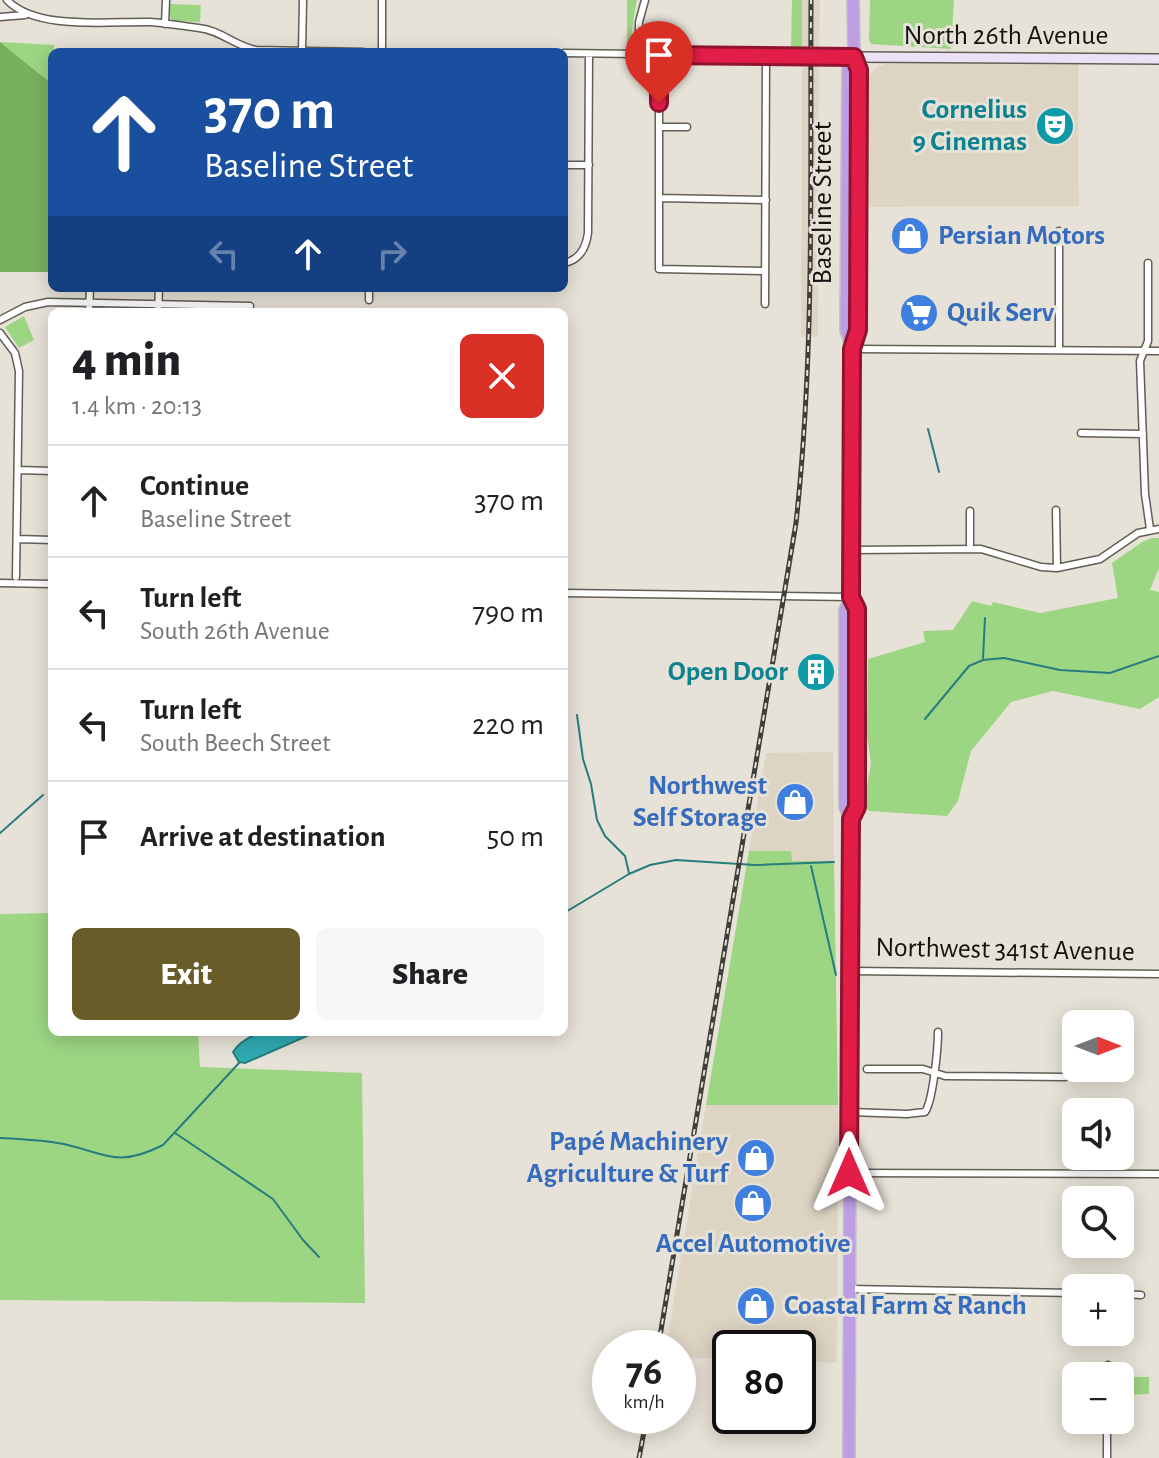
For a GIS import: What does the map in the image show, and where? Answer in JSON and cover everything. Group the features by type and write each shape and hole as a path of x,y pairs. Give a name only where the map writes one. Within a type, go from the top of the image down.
{"highway":[{"name":"Baseline Street","path":"849,1458 851,819 857,807 857,609 851,597 852,349 846,330 847,114 848,69 854,57 853,0"}],"street":[{"path":"6,0 16,9 29,14 74,21 210,29 246,48"},
{"path":"0,16 6,9 6,0"},
{"path":"165,24 166,0"},
{"path":"302,48 303,0"},
{"path":"382,0 382,48"},
{"path":"639,54 639,22 645,0"},
{"path":"0,16 29,14"},
{"path":"568,53 854,57"},
{"path":"568,261 579,255 586,245 588,233 589,54"},
{"path":"659,55 659,269 765,271"},
{"path":"765,304 766,56"},
{"name":"North 26th Avenue","path":"854,57 1159,59"},
{"path":"659,127 687,127"},
{"path":"568,165 589,165"},
{"path":"659,198 766,200"},
{"path":"1059,231 1059,350"},
{"path":"1148,263 1148,341 1140,361 1145,494 1150,529"},
{"path":"89,308 90,292"},
{"path":"369,292 369,300"},
{"path":"0,320 41,303 158,308"},
{"path":"235,308 250,306"},
{"path":"0,333 15,353 19,371 16,577"},
{"path":"852,349 1159,351"},
{"path":"1081,433 1143,434"},
{"path":"18,470 48,471"},
{"path":"1056,510 1057,568"},
{"path":"970,511 970,548"},
{"path":"851,550 970,548 1041,567 1057,568 1100,559 1138,533 1159,529"},
{"path":"17,539 48,540"},
{"path":"0,583 48,584"},
{"path":"568,593 851,597"},
{"name":"Northwest 341st Avenue","path":"850,971 1159,974"},
{"path":"850,1112 925,1112 938,1059 938,1032"},
{"path":"867,1069 923,1069 945,1076 1062,1077"},
{"path":"849,1173 1159,1174"},
{"path":"849,1289 1062,1293"},
{"path":"1134,1295 1141,1295"},
{"path":"1107,1434 1107,1458"}],"shaded area":[{"path":"802,0 820,0 819,48 802,48"},
{"path":"1078,62 1079,206 863,207 868,76 877,67 885,64"},
{"path":"802,64 819,64 818,337 801,337"},
{"name":"Northwest Self Storage","path":"833,752 834,861 791,861 791,851 749,851 766,753"},
{"path":"706,1105 838,1105 837,1363 816,1362 816,1330 712,1330 712,1358 696,1358 696,1330 669,1330"}],"green space":[{"path":"627,0 637,0 627,48"},
{"path":"792,0 802,0 802,48 791,48"},
{"path":"870,0 954,0 951,49 871,44"},
{"path":"169,4 201,5 200,22 173,21 169,15"},
{"path":"0,42 54,45 54,48 48,48 48,81"},
{"path":"0,42 48,81 48,272 0,272"},
{"path":"24,316 34,340 19,348 5,327"},
{"path":"1152,538 1159,538 1159,568 1150,590 1159,592 1159,697 1140,709 1053,691 1011,702 971,751 958,801 947,816 869,811 864,804 871,763 867,736 868,659 925,642 923,631 953,630 972,601 991,606 993,602 1040,613 1118,598 1112,563"},
{"path":"749,851 791,851 792,861 834,861 838,1105 706,1105"},
{"path":"48,913 48,1036 198,1036 200,1067 362,1073 365,1303 0,1300 0,914"},
{"path":"1134,1377 1149,1377 1149,1394 1134,1395"}],"water":[{"path":"254,1036 307,1036 245,1063 239,1062 233,1052"}],"waterway":[{"path":"928,429 939,472"},
{"path":"983,658 985,618"},
{"path":"925,719 969,666 983,660 1004,658 1060,670 1110,673 1159,656"},
{"path":"577,715 597,820 605,836 625,856 629,873"},
{"path":"0,833 43,795"},
{"path":"568,911 629,874 650,865 676,860 755,865 834,862"},
{"path":"811,866 836,975"},
{"path":"0,1138 58,1143 109,1156 132,1156 146,1152 163,1145 239,1063"},
{"path":"175,1133 273,1199 319,1257"}],"railway":[{"path":"661,1330 796,523 809,327 811,0"},
{"path":"639,1458 644,1434"}],"place":[{"name":"Cornelius 9 Cinemas","path":"1055,126"},
{"name":"Persian Motors","path":"910,236"},
{"name":"Quik Serv","path":"919,313"},
{"name":"Open Door","path":"816,672"},
{"name":"Northwest Self Storage","path":"795,802"},
{"name":"Papé Machinery Agriculture & Turf","path":"756,1158"},
{"name":"Accel Automotive","path":"753,1203"},
{"name":"Coastal Farm & Ranch","path":"756,1306"}],"route":[{"path":"659,103 659,55 854,57 859,70 858,330 852,349 851,550 851,597 857,609 857,807 851,819 849,1173"}]}
